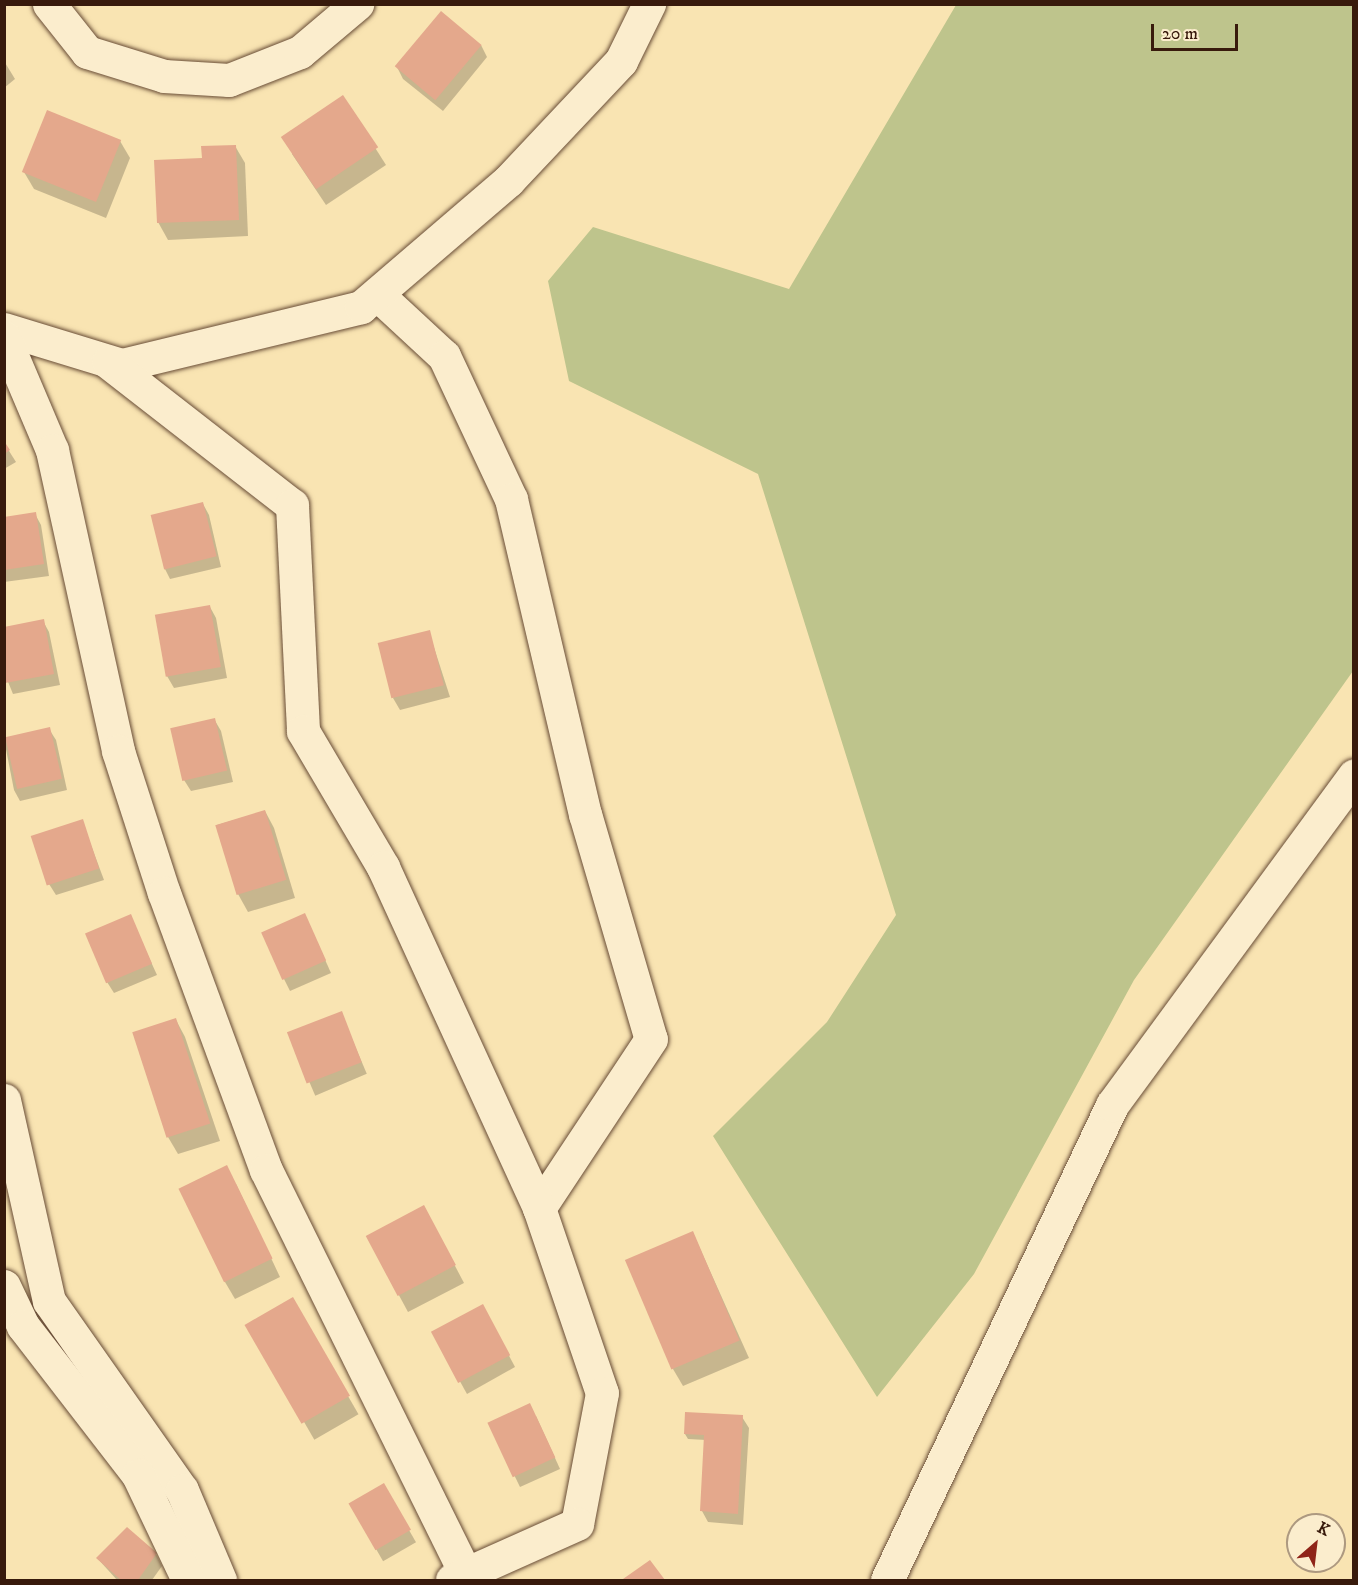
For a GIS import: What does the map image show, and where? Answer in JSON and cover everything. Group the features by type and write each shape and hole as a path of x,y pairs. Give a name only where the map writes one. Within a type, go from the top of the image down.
{"street":[{"path":"49,4 87,52 164,76 229,80 300,52 357,4"},
{"path":"4,329 122,365 361,308 508,181 621,61 649,4"},
{"path":"377,294 444,356 511,499 585,814 651,1038 539,1208"},
{"path":"4,337 52,450 118,751 164,893 267,1170 459,1577 576,1524 602,1393 539,1208 383,867 303,731 292,504 108,362"},
{"path":"887,1581 1112,1105 1353,775"},
{"path":"4,1100 49,1301 182,1490 219,1581"},
{"path":"4,1286 23,1326 138,1475 188,1581"}],"green space":[{"path":"956,5 1353,5 1353,671 1134,980 974,1274 877,1397 713,1136 827,1022 896,915 758,474 569,381 548,281 593,227 789,289"}],"building":[{"path":"441,11 482,45 435,100 395,66"},
{"path":"343,95 378,147 316,189 281,137"},
{"path":"47,110 121,140 96,202 22,172"},
{"path":"236,145 239,220 157,223 154,160 202,158 201,146"},
{"path":"4,441 10,450 4,454"},
{"path":"203,502 217,556 164,569 151,515"},
{"path":"36,512 44,564 4,570 4,517"},
{"path":"210,605 221,667 166,677 155,615"},
{"path":"44,619 54,674 5,683 4,627"},
{"path":"430,630 444,685 391,698 378,643"},
{"path":"215,718 227,771 182,781 170,728"},
{"path":"50,727 62,779 17,789 5,737"},
{"path":"265,810 286,880 237,895 215,825"},
{"path":"83,819 99,868 47,885 31,836"},
{"path":"305,913 326,961 282,980 261,933"},
{"path":"131,914 152,964 106,983 85,934"},
{"path":"342,1011 362,1062 307,1083 287,1032"},
{"path":"176,1018 210,1124 167,1138 132,1032"},
{"path":"227,1165 273,1258 224,1282 178,1189"},
{"path":"424,1205 456,1265 398,1296 366,1236"},
{"path":"693,1231 739,1341 671,1369 625,1260"},
{"path":"293,1297 350,1396 302,1424 245,1325"},
{"path":"483,1304 510,1355 458,1383 431,1332"},
{"path":"530,1403 555,1457 513,1477 487,1423"},
{"path":"685,1412 743,1415 738,1514 700,1511 704,1435 684,1434"},
{"path":"384,1483 411,1530 375,1550 348,1504"},
{"path":"127,1527 157,1553 138,1580 121,1580 96,1558"},
{"path":"650,1560 665,1580 623,1579"}]}
